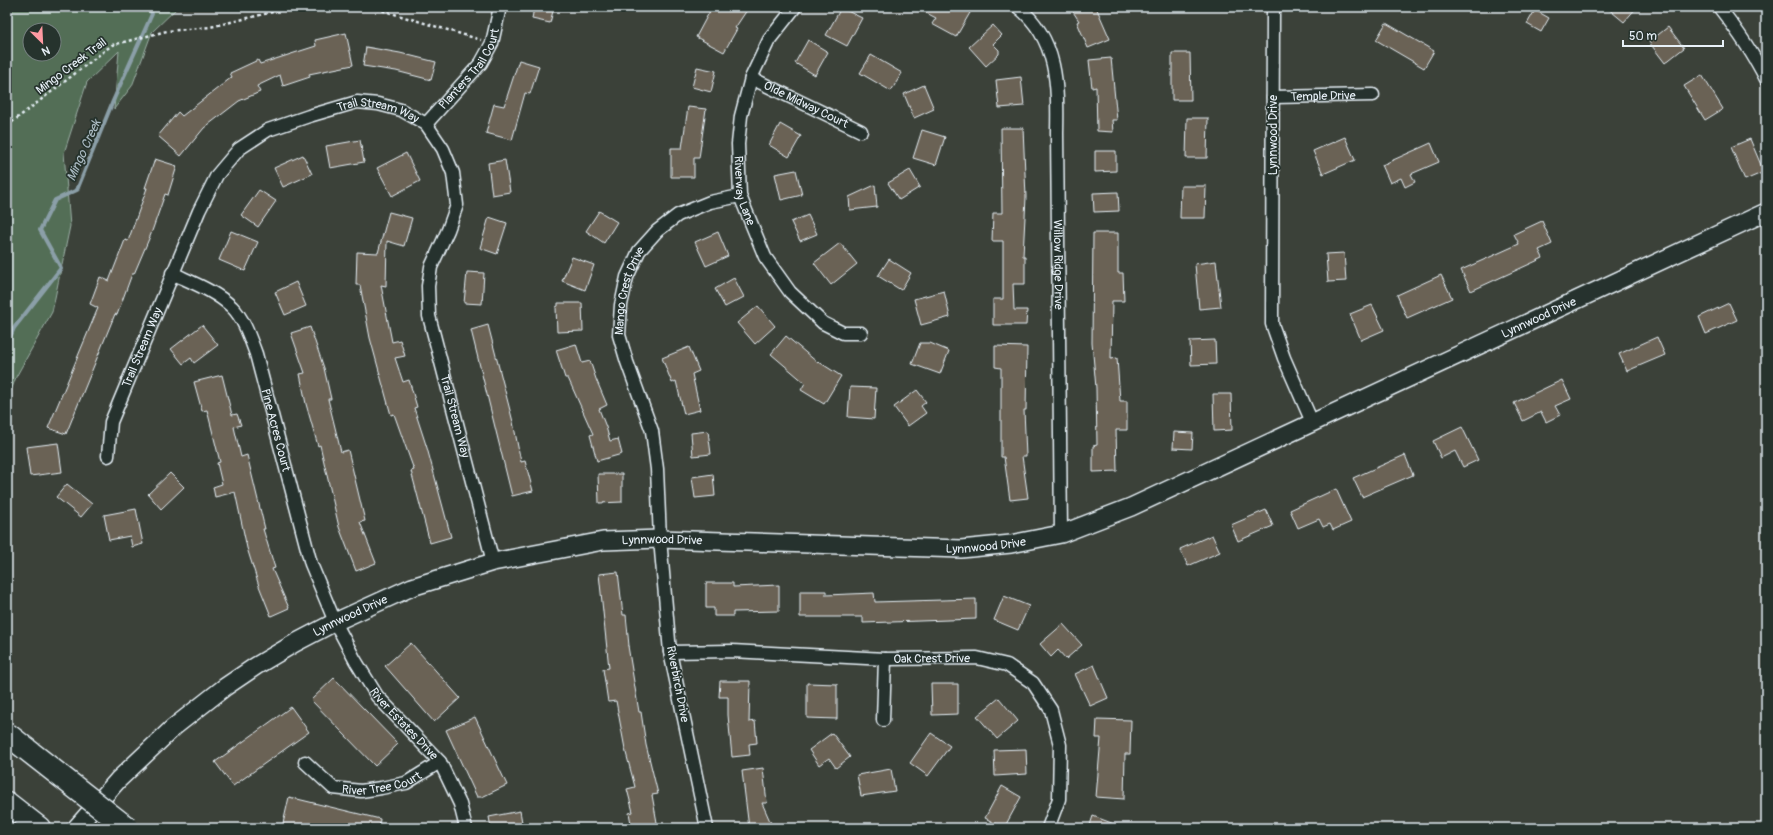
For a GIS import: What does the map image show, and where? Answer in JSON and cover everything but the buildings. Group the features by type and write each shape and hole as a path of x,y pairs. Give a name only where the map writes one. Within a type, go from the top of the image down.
{"highway":[{"path":"7,734 127,828"},
{"path":"7,803 39,828"}],"street":[{"name":"Planters Trail Court","path":"426,124 481,63 492,43 500,7"},
{"name":"Riverway Lane","path":"795,7 769,40 751,78 741,116 738,144 740,196 765,257 790,292 823,323 843,333 861,333"},
{"name":"Willow Ridge Drive","path":"1018,7 1029,16 1044,40 1054,62 1058,93 1057,133 1061,534"},
{"name":"Lynnwood Drive","path":"1273,7 1272,324 1284,358 1312,422"},
{"path":"1719,7 1758,62 1766,79"},
{"name":"Olde Midway Court","path":"751,78 861,131"},
{"name":"Temple Drive","path":"1273,97 1373,95"},
{"name":"Trail Stream Way","path":"108,456 110,422 172,273 199,211 217,175 239,149 268,130 357,102 378,104 401,110 426,124 443,149 453,173 457,205 448,230 431,267 428,286 429,316 493,562"},
{"name":"Mango Crest Drive","path":"660,539 657,469 652,431 627,362 619,335 621,305 627,277 639,251 657,231 678,215 710,202 740,196"},
{"name":"Lynnwood Drive","path":"76,828 118,780 174,727 225,687 256,666 295,643 335,622 412,587 493,562 602,541 660,539 961,549 1011,544 1061,534 1131,507 1766,212"},
{"name":"Pine Acres Court","path":"172,273 211,291 233,307 248,331 256,354 311,564 335,622"},
{"name":"Riverbirch Drive","path":"660,539 670,652 707,828"},
{"name":"River Estates Drive","path":"335,622 355,660 377,696 440,762 460,804 466,828"},
{"name":"Oak Crest Drive","path":"670,652 732,651 885,659 976,658 1006,665 1033,683 1051,710 1060,745 1059,800 1048,828"},
{"path":"883,720 885,659"},
{"name":"River Tree Court","path":"304,762 333,788 361,790 382,788 406,783 440,762"}],"path":[{"name":"Mingo Creek Trail","path":"7,126 112,45 167,31 210,27 294,7"},
{"path":"371,7 492,43"}],"green space":[{"path":"7,7 178,7 152,32 132,86 114,109 119,51 87,82 64,153 70,226 52,312 16,377 7,402 7,109"}],"waterway":[{"name":"Mingo Creek","path":"7,344 14,328 61,268 40,230 55,200 77,190 113,101 152,14 149,7"}]}
